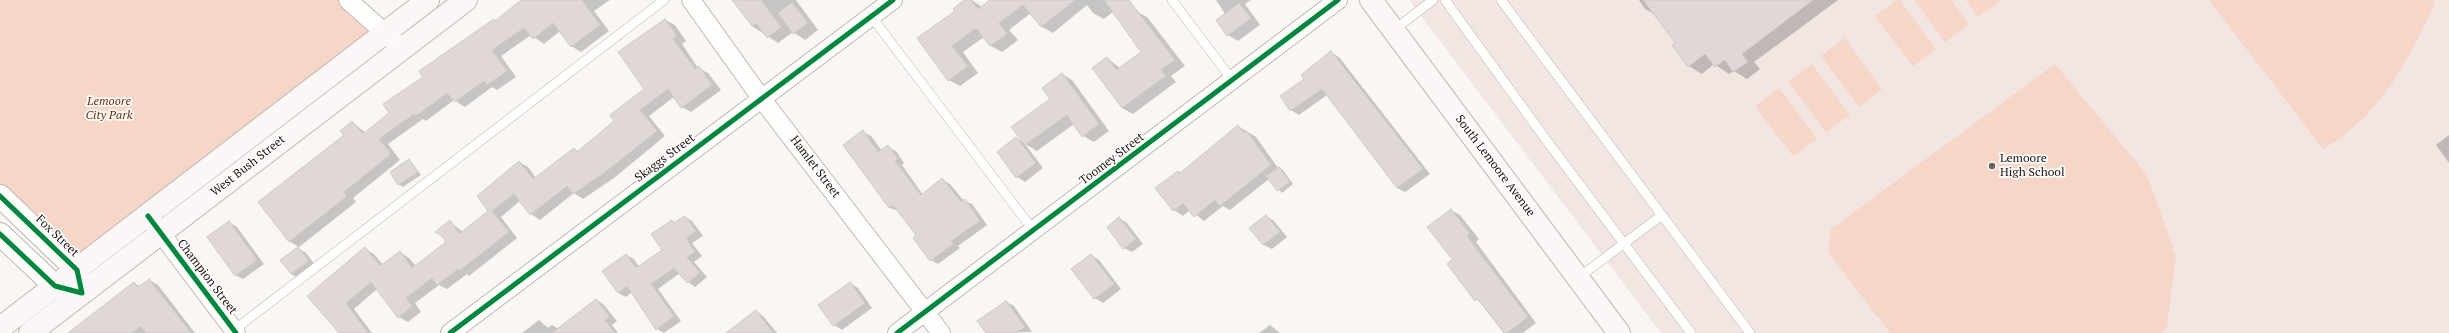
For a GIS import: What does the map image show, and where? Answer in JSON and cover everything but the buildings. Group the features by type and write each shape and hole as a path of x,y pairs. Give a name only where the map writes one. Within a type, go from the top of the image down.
{"main road":[{"name":"West Bush Street","path":"0,328 78,270 428,0"},
{"name":"West Bush Street","path":"30,333 402,47 466,0"},
{"name":"South Lemoore Avenue","path":"1371,0 1619,333"}],"street":[{"path":"348,0 384,33 402,47"},
{"name":"Hamlet Street","path":"691,0 761,98 941,333"},
{"name":"Skaggs Street","path":"450,333 893,0"},
{"name":"Toomey Street","path":"897,333 1233,81 1338,0"},
{"name":"Fox Street","path":"0,196 78,270 82,293"},
{"name":"Champion Street","path":"148,216 235,331"},
{"path":"0,234 55,286 82,293"}],"lane":[{"path":"235,331 664,0"},
{"path":"1172,0 1233,81"},
{"path":"1394,30 1433,0"},
{"path":"1445,0 1544,138 1624,242 1691,333"},
{"path":"1501,0 1750,333"},
{"path":"871,16 1033,230"},
{"path":"1578,278 1662,215"}],"shaded area":[{"name":"Lemoore High School","path":"1409,0 2449,0 2449,333 1661,333"}],"green space":[{"name":"Lemoore City Park","path":"0,0 348,0 384,33 77,270 0,197"},
{"path":"1896,0 1900,0 1936,49 1913,66 1875,16"},
{"path":"1914,0 1951,0 1969,24 1945,42"},
{"path":"1966,0 2001,0 1978,17"},
{"path":"2209,0 2435,0 2433,8 2412,50 2391,85 2365,117 2339,139 2323,149"},
{"path":"1845,38 1882,89 1859,107 1821,56"},
{"path":"1812,64 1850,115 1826,132 1788,81"},
{"path":"2055,64 2147,175 2176,256 2167,326 2162,333 1890,333 1828,252 1831,229"},
{"path":"1779,88 1817,139 1793,156 1755,106"}],"cycle path":[{"path":"450,333 893,0"},
{"path":"897,333 1338,0"},
{"path":"0,196 77,270 82,293 55,286 0,234"},
{"path":"148,216 236,333"}],"place":[{"name":"Lemoore High School","path":"1992,166"}]}
